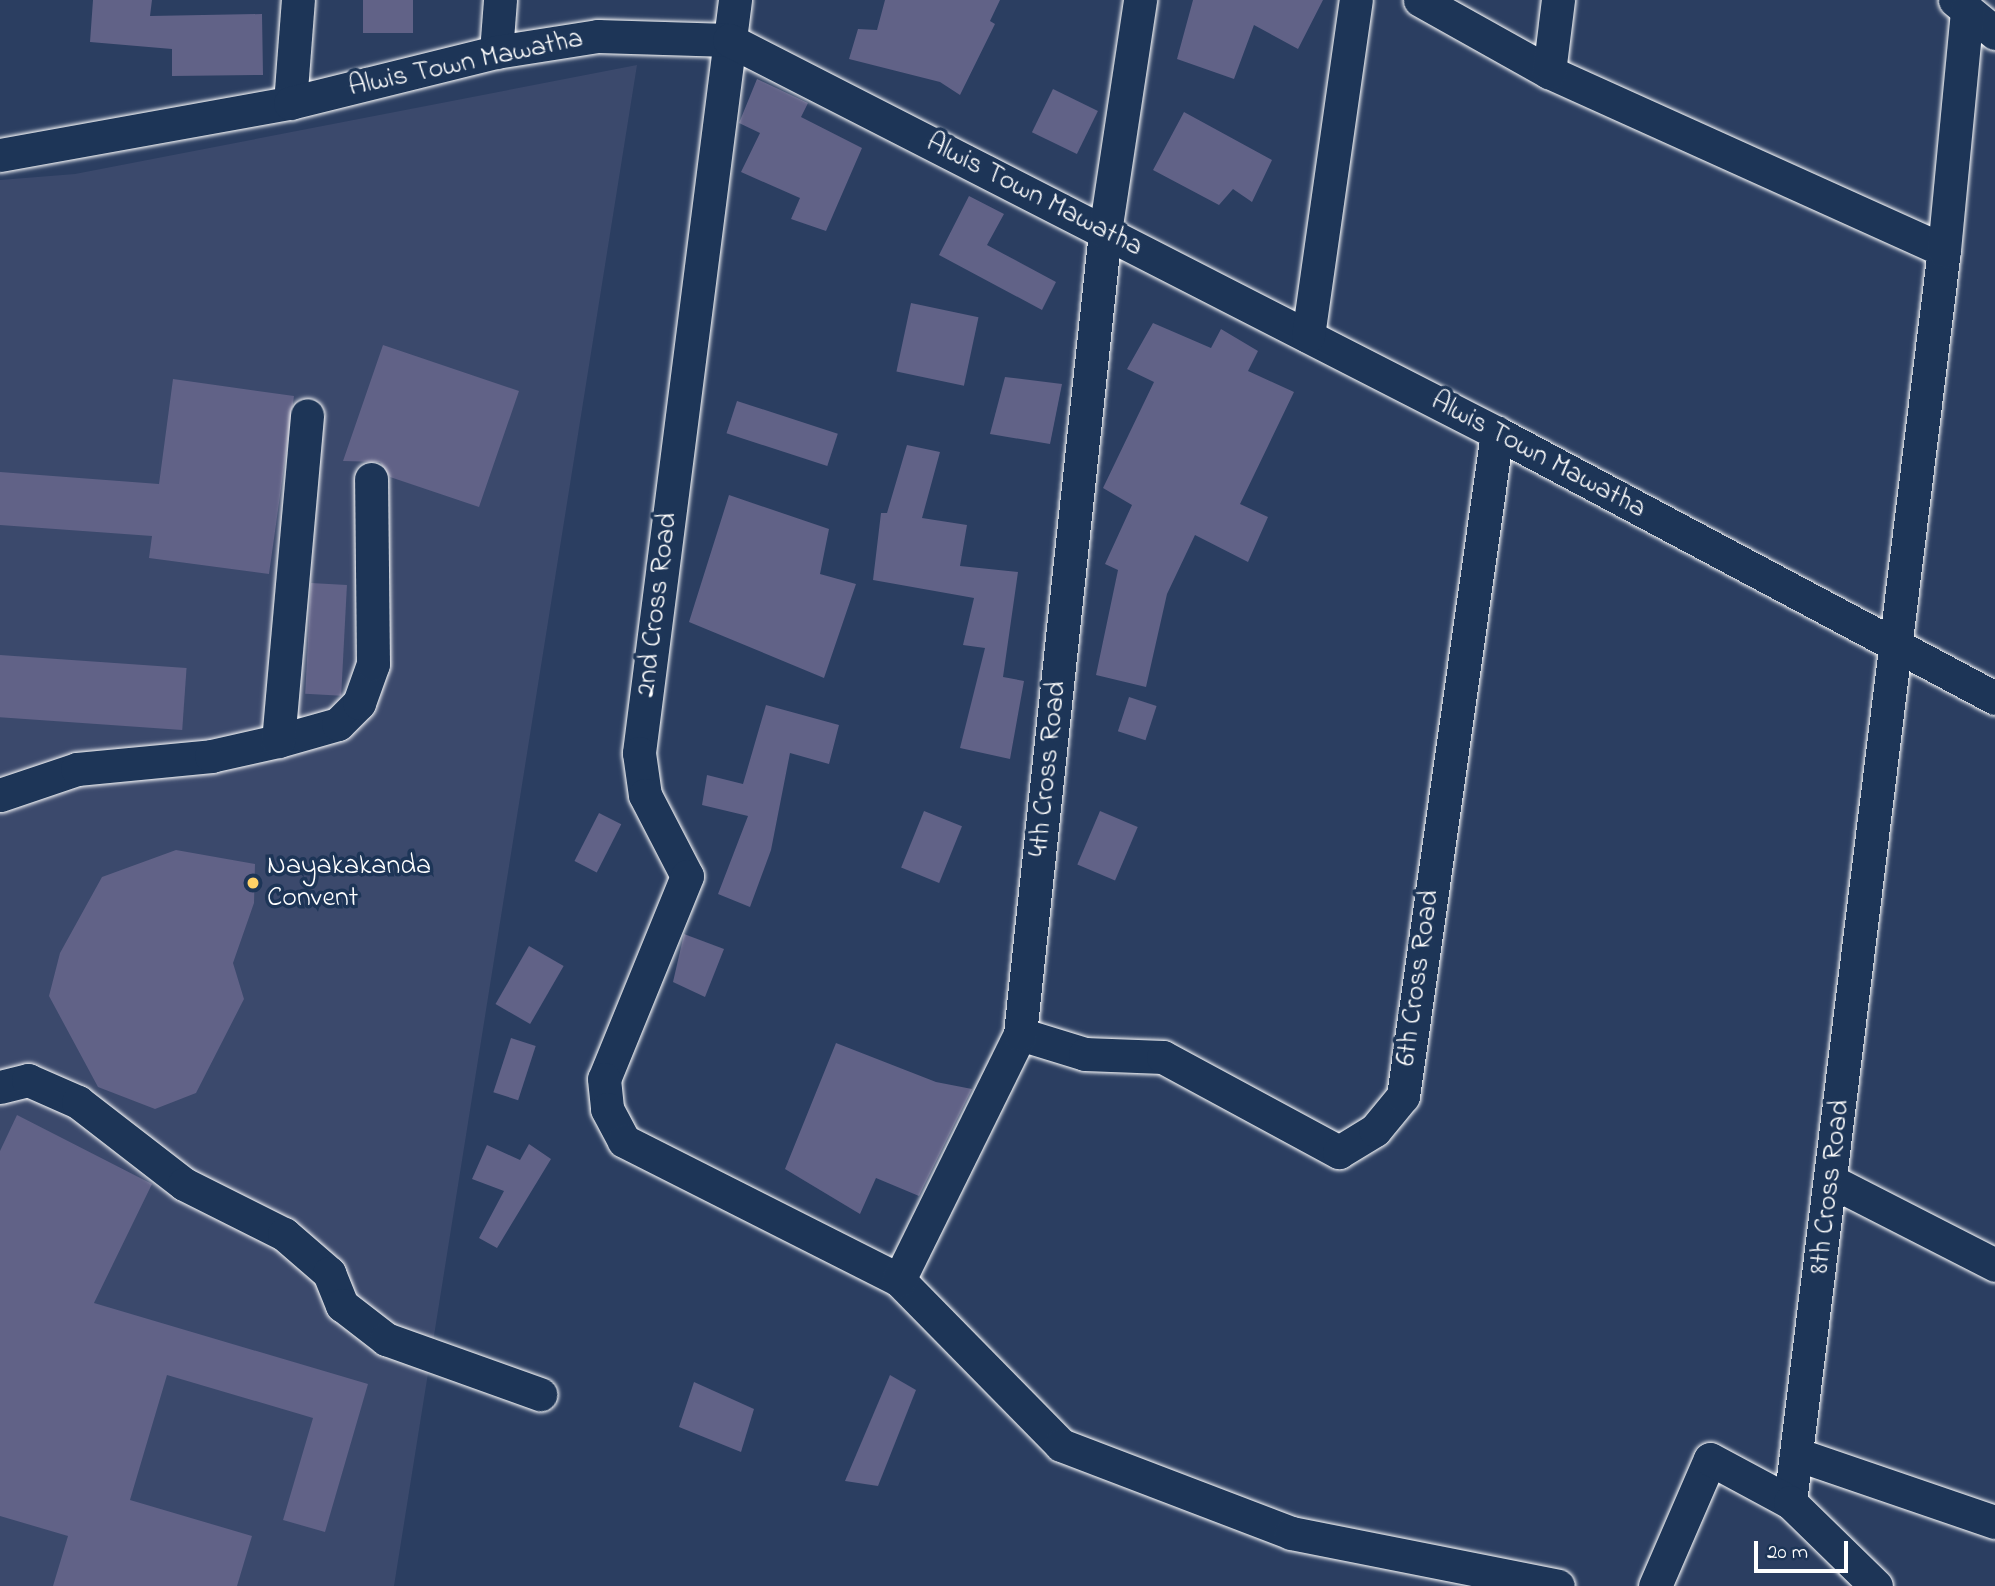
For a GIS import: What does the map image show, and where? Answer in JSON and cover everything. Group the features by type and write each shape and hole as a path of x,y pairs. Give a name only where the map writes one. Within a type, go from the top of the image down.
{"street":[{"path":"290,103 298,0"},
{"path":"496,52 500,0"},
{"name":"2nd Cross Road","path":"734,0 639,753 645,795 687,876 604,1079 607,1109 624,1141 899,1280"},
{"name":"4th Cross Road","path":"899,1280 1020,1034 1105,232 1140,0"},
{"path":"1308,336 1356,0"},
{"path":"1420,0 1549,72 1944,250"},
{"path":"1549,72 1558,0"},
{"path":"1961,5 1995,33"},
{"name":"8th Cross Road","path":"1790,1502 1833,1182 1891,644 1944,250 1961,5"},
{"name":"Alwis Town Mawatha","path":"0,155 290,103 496,52 598,36 729,40 1497,433 1995,698"},
{"path":"278,741 307,415"},
{"name":"6th Cross Road","path":"1020,1034 1085,1054 1163,1057 1339,1152 1376,1130 1403,1096 1497,433"},
{"path":"0,795 77,769 211,756 338,724 359,703 368,677 370,479"},
{"path":"0,1087 28,1080 78,1102 184,1184 284,1234 329,1273 342,1305 386,1339 540,1394"},
{"path":"1833,1182 1995,1265"},
{"path":"899,1280 1061,1445 1291,1533 1558,1586"},
{"path":"1796,1454 1995,1522"},
{"path":"1654,1586 1710,1458 1790,1502 1876,1586"}],"shaded area":[{"name":"Nayakakanda Convent","path":"637,65 394,1586 0,1586 0,180 75,174"}],"building":[{"path":"93,0 152,0 150,16 262,14 263,75 172,76 172,49 90,42"},
{"path":"363,0 413,0 413,33 363,33"},
{"path":"885,0 1000,0 990,21 995,24 960,95 940,82 849,59 858,29 877,30"},
{"path":"1193,0 1323,0 1298,49 1254,25 1234,79 1177,59"},
{"path":"757,79 808,103 801,117 862,148 826,231 791,219 800,198 741,172 760,133 739,123"},
{"path":"1053,89 1098,111 1077,154 1032,132"},
{"path":"1184,112 1272,160 1252,202 1233,189 1219,205 1153,170"},
{"path":"969,196 1004,214 987,245 1056,282 1042,310 939,255"},
{"path":"911,303 978,317 964,386 896,371"},
{"path":"1153,323 1211,348 1221,329 1258,351 1248,371 1294,392 1240,504 1268,517 1248,562 1195,535 1167,594 1146,687 1096,675 1118,570 1105,564 1132,505 1103,488 1154,382 1127,369"},
{"path":"383,345 519,391 479,507 390,477 380,462 343,461"},
{"path":"1005,377 1062,384 1050,444 990,434"},
{"path":"173,379 294,396 269,574 149,558 152,536 0,525 0,472 159,484"},
{"path":"737,401 838,434 827,466 726,433"},
{"path":"907,445 940,452 922,518 967,525 960,566 1018,572 1003,677 1024,681 1010,759 960,748 985,648 963,645 974,598 873,580 881,513 887,513"},
{"path":"729,495 829,529 820,574 856,584 824,678 689,622"},
{"path":"311,583 347,585 341,696 305,694"},
{"path":"0,655 187,668 182,730 0,717"},
{"path":"1129,697 1157,706 1145,740 1118,731"},
{"path":"766,705 839,725 829,764 790,753 771,850 750,907 718,894 748,816 702,805 707,775 743,784"},
{"path":"924,811 962,826 939,883 901,868"},
{"path":"1100,811 1138,827 1115,880 1077,864"},
{"path":"599,813 621,824 597,872 574,861"},
{"path":"176,850 255,864 254,903 233,963 244,999 196,1093 155,1109 98,1087 49,996 60,953 102,877"},
{"path":"684,934 724,949 705,997 673,982"},
{"path":"529,946 564,966 530,1024 496,1004"},
{"path":"511,1038 536,1046 518,1100 493,1092"},
{"path":"836,1043 936,1082 972,1089 919,1196 876,1178 860,1214 785,1169"},
{"path":"17,1115 152,1184 94,1303 368,1384 325,1532 283,1520 313,1418 167,1375 130,1500 252,1536 237,1586 53,1586 68,1536 0,1516 0,1151"},
{"path":"529,1144 551,1159 497,1248 479,1238 504,1191 472,1179 487,1145 520,1160"},
{"path":"890,1375 916,1390 878,1486 845,1481"},
{"path":"694,1382 754,1409 741,1452 679,1427"}],"place":[{"name":"Nayakakanda Convent","path":"253,883"}]}
